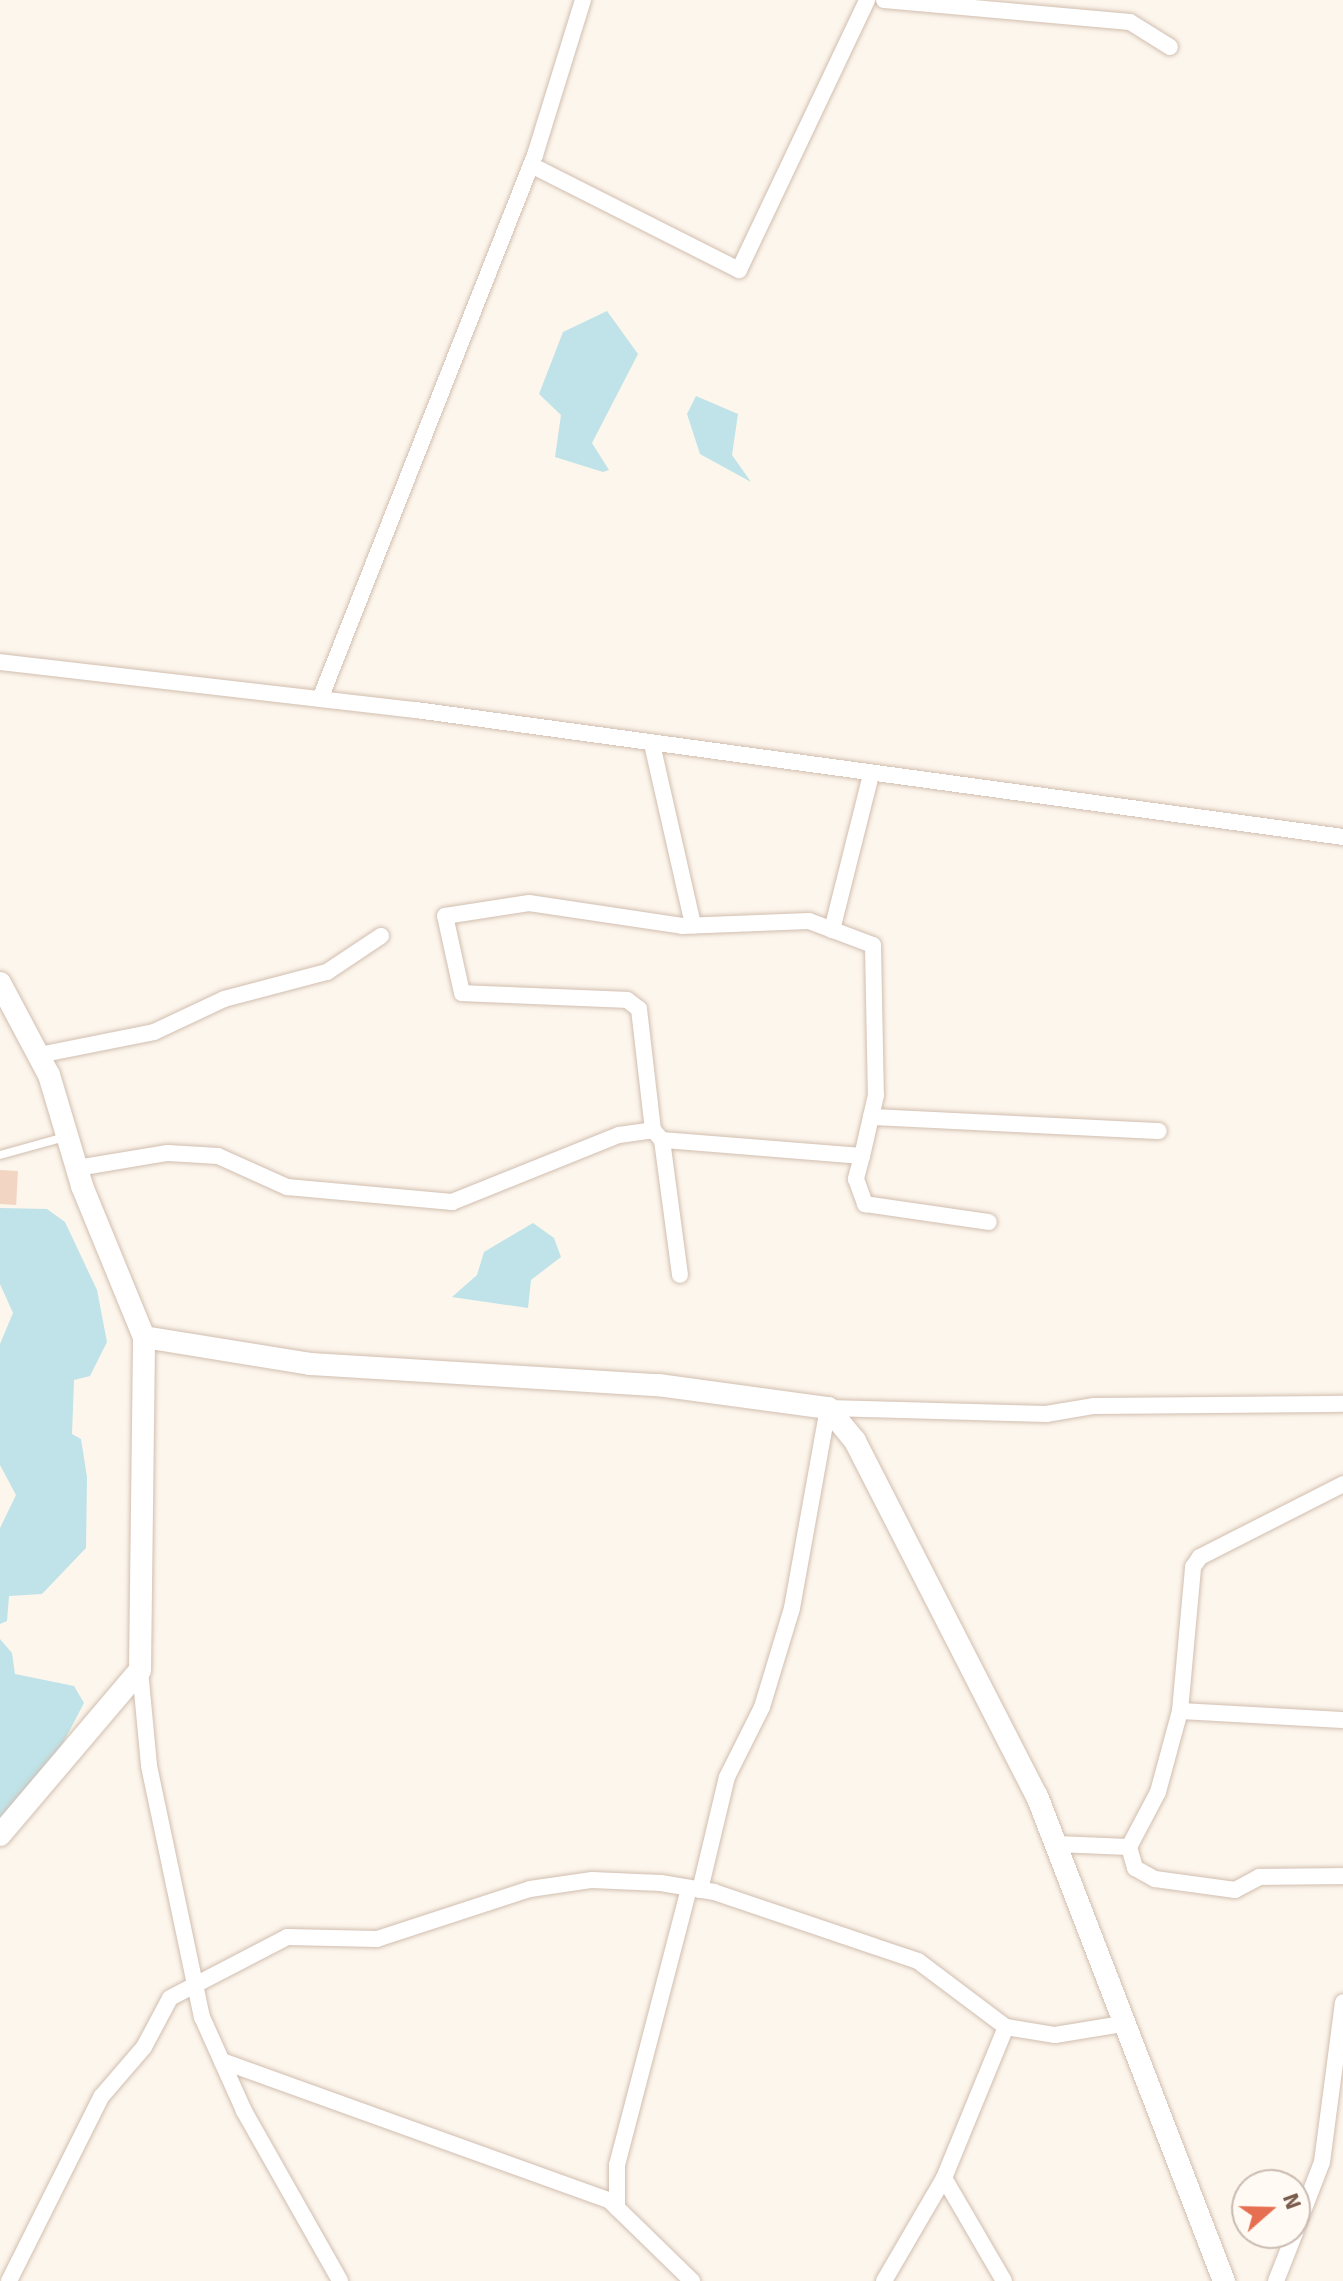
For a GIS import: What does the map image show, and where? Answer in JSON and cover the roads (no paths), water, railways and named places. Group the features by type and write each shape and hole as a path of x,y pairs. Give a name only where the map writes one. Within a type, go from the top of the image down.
{"main road":[{"path":"0,983 39,1055 77,1168 144,1337 140,1670 0,1835"},
{"path":"144,1337 310,1364 658,1385 828,1408 855,1441 1057,1844 1122,2024 1224,2281"}],"street":[{"path":"320,699 531,165 583,0"},
{"path":"531,165 739,270 867,0"},
{"path":"884,0 1130,22 1170,47"},
{"path":"0,662 320,699 1343,837"},
{"path":"652,744 693,925"},
{"path":"832,930 871,775"},
{"path":"680,1275 639,1009 627,1000 462,993 445,916 529,903 693,925 809,921 873,945 871,1117 856,1179 865,1204 989,1222"},
{"path":"39,1055 154,1032 224,999 327,972 381,936"},
{"path":"871,1117 1159,1131"},
{"path":"77,1168 168,1153 218,1156 287,1187 452,1202 619,1135 658,1135 862,1156"},
{"path":"617,2208 617,2165 727,1777 762,1707 792,1608 828,1408 1046,1414 1094,1406 1343,1404"},
{"path":"1343,1484 1200,1557 1193,1567 1180,1711 1158,1792 1129,1847 1135,1868 1155,1879 1235,1890 1259,1877 1343,1876"},
{"path":"140,1670 149,1766 194,1980 222,2061 340,2281"},
{"path":"1180,1711 1343,1720"},
{"path":"1057,1844 1129,1847"},
{"path":"9,2281 101,2097 144,2047 170,1998 194,1980 221,1974 287,1937 377,1939 530,1889 592,1880 695,1889 918,1961 1006,2027 1055,2035 1122,2024"},
{"path":"1311,2191 1322,2162 1343,2002"},
{"path":"884,2281 944,2178 1006,2027"},
{"path":"222,2061 617,2208 692,2281"},
{"path":"944,2178 1004,2281"},
{"path":"1276,2281 1288,2249"}],"lane":[{"path":"0,1155 67,1136"}],"water":[{"path":"607,311 638,354 592,443 609,470 603,472 555,457 561,415 539,394 563,332"},
{"path":"696,396 738,414 732,455 751,482 700,454 687,414"},
{"path":"0,1208 47,1209 65,1222 97,1290 107,1342 90,1376 74,1380 72,1434 81,1439 87,1477 86,1548 42,1594 9,1596 7,1621 0,1624 0,1528 16,1495 0,1465 0,1344 13,1313 0,1284"},
{"path":"533,1223 554,1238 561,1257 531,1280 528,1308 452,1297 477,1275 484,1252"},
{"path":"0,1639 12,1653 15,1674 74,1686 84,1703 52,1764 0,1821"}]}
